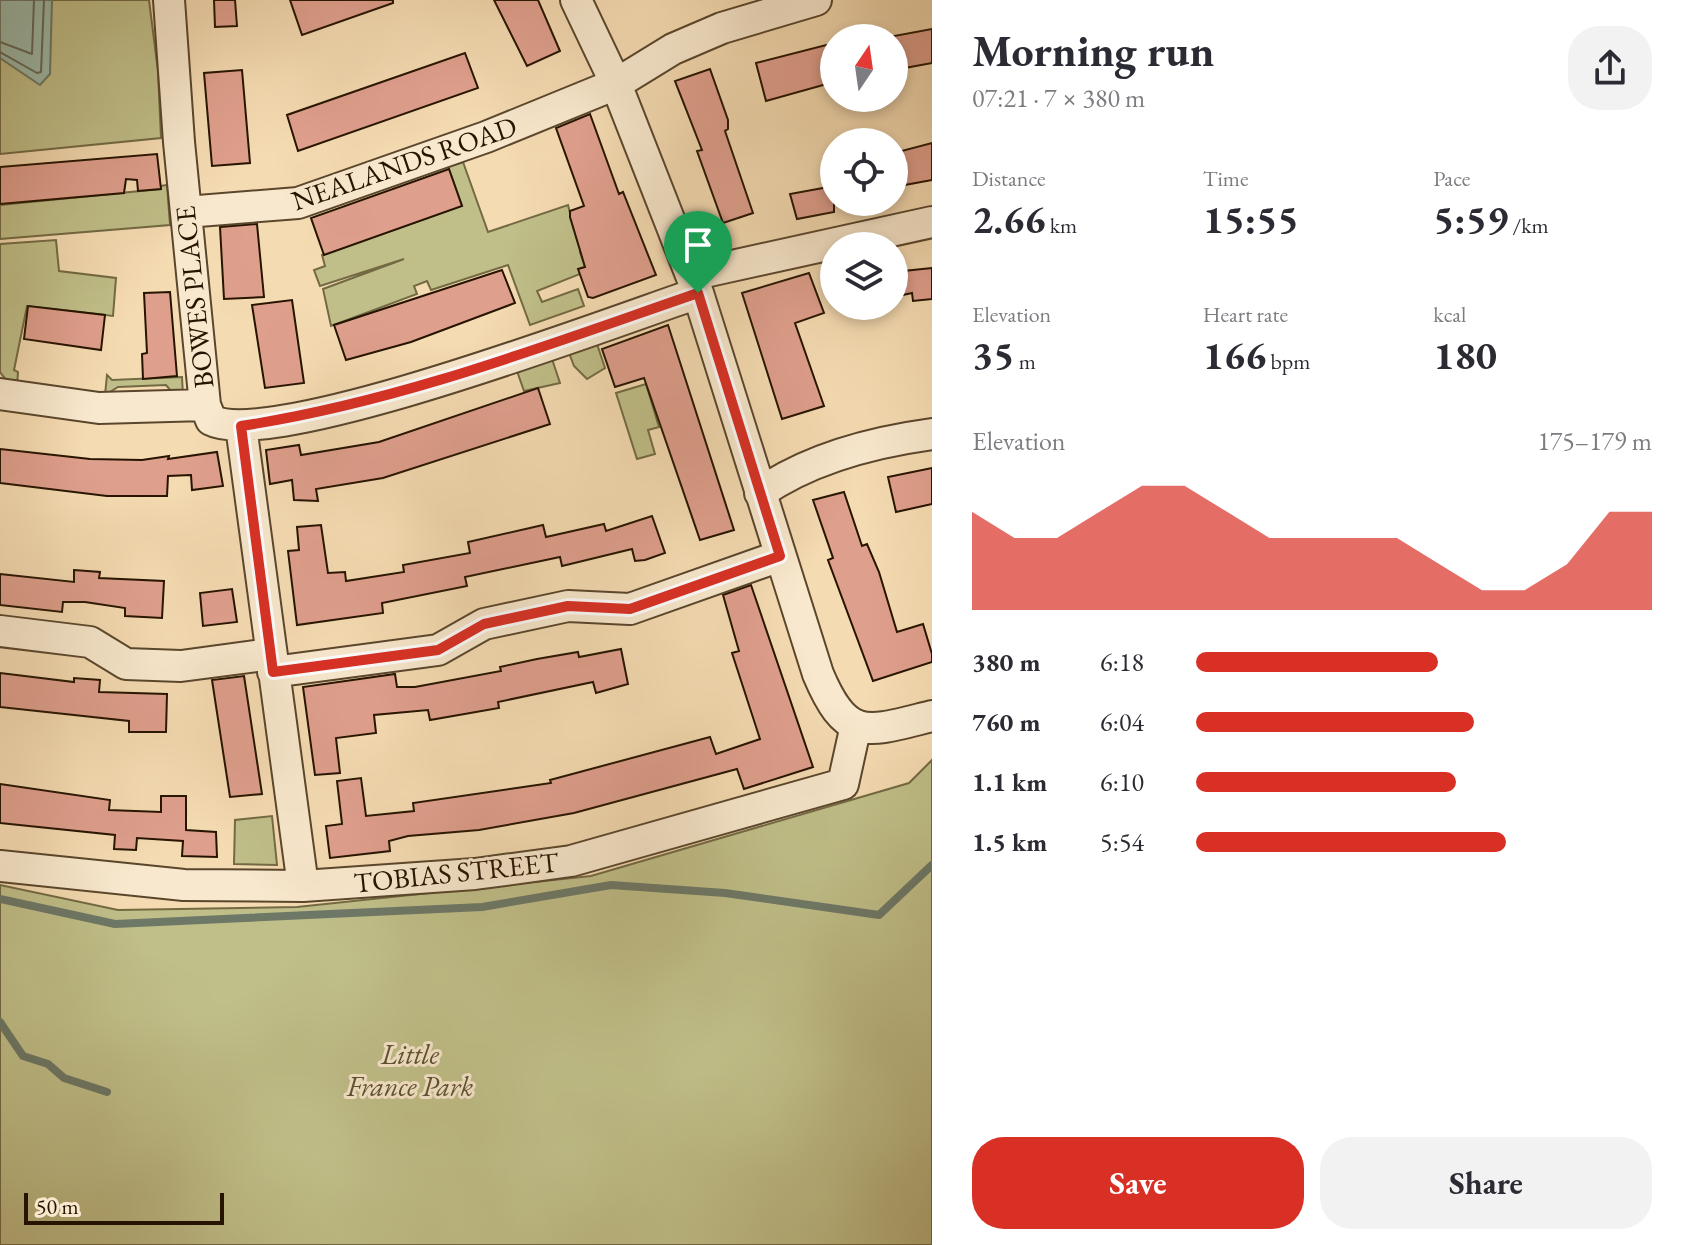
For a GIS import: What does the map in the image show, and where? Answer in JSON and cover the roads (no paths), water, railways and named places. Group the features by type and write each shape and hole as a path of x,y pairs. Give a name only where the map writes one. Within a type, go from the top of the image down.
{"street":[{"name":"BOWES PLACE","path":"169,0 205,405 211,420 224,427 241,426"},
{"path":"576,0 616,84 694,284 780,556 832,707 843,719 876,729 932,716"},
{"name":"NEALANDS ROAD","path":"186,212 291,205 486,137 616,84 673,49 722,28 816,0"},
{"path":"303,886 241,426 314,415 394,396 694,284 932,222"},
{"path":"0,394 99,408 205,405"},
{"path":"760,493 784,476 847,452 891,440 932,434"},
{"path":"0,631 90,642 126,664 272,663 438,650 484,624 568,606 630,609 780,556"},
{"name":"TOBIAS STREET","path":"0,866 184,885 303,886 475,874 571,861 843,784 856,725"}],"water":[{"path":"0,0 52,0 50,74 40,85 0,58"}],"waterway":[{"path":"0,899 115,924 482,907 611,885 725,893 879,915 932,865"},
{"path":"0,1022 23,1056 48,1064 64,1078 107,1092"}],"park label":[{"name":"Little France Park","path":"410,1070"}]}
